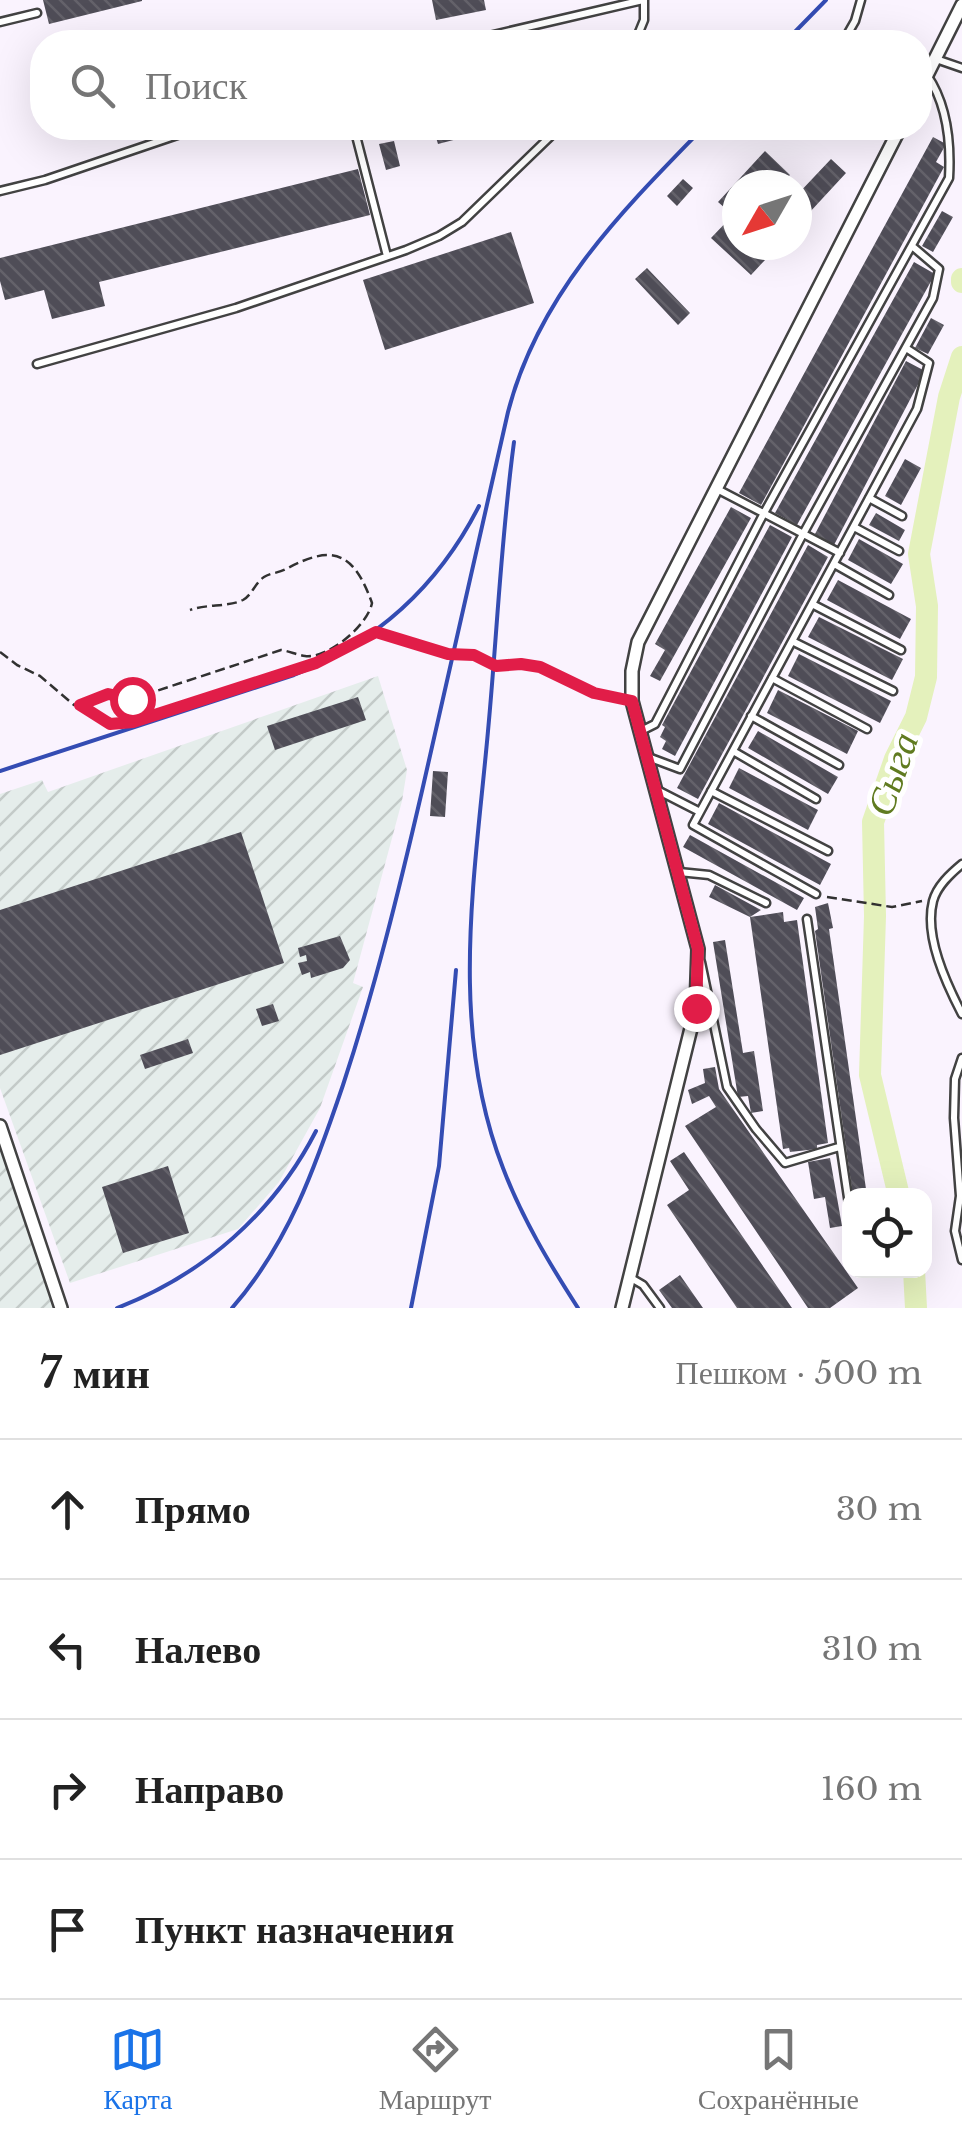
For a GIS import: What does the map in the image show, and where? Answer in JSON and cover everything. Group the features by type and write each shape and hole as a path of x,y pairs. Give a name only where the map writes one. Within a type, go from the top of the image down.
{"street":[{"path":"932,64 962,5"},
{"path":"622,1308 696,1008 698,949 632,701 632,671 638,642 894,140"},
{"path":"0,1126 61,1308"}],"lane":[{"path":"515,30 644,0 640,30"},
{"path":"850,30 860,0"},
{"path":"0,22 36,13"},
{"path":"935,59 962,68"},
{"path":"641,731 654,724 764,514 950,178 948,135 941,100 932,85"},
{"path":"0,191 163,140"},
{"path":"357,140 387,256"},
{"path":"37,364 236,308 387,256 462,222 547,140"},
{"path":"648,757 680,769 933,298 939,269 912,246"},
{"path":"816,894 693,824 918,409 929,363 906,348"},
{"path":"715,488 840,553"},
{"path":"870,498 902,516"},
{"path":"854,527 899,551"},
{"path":"834,564 890,595"},
{"path":"812,604 901,650"},
{"path":"792,640 894,691"},
{"path":"772,678 867,729"},
{"path":"751,716 839,764"},
{"path":"732,751 816,799"},
{"path":"656,789 700,812"},
{"path":"711,791 828,852"},
{"path":"962,864 947,877 934,898 934,937 948,986 962,1014"},
{"path":"678,872 709,876 766,903"},
{"path":"807,919 846,1188"},
{"path":"698,949 727,1087 735,1101 785,1162 839,1147"},
{"path":"962,1058 956,1079 954,1118 961,1200 955,1231 962,1260"},
{"path":"630,1278 643,1285 660,1308"}],"path":[{"path":"0,652 17,666 40,676 74,705 108,694 132,699 281,650 312,656 358,629 372,604 354,566 333,554 314,556 265,576 238,602 190,610"},
{"path":"80,705 110,724 133,722 316,663 376,632 448,654 474,655 496,666 540,667 594,693 632,701"},
{"path":"816,894 892,907 934,898"}],"shaded area":[{"path":"378,676 407,770 353,983 363,987 320,1108 279,1182 238,1229 70,1283 0,1088 0,794 42,780 48,792"},
{"path":"0,1150 54,1308 0,1308"}],"building":[{"path":"43,0 142,0 142,1 49,24"},
{"path":"432,0 484,0 486,10 436,20"},
{"path":"932,139 946,144 936,162 944,167 761,505 739,493"},
{"path":"394,141 400,166 386,170 379,144"},
{"path":"765,151 785,170 747,170"},
{"path":"831,159 846,173 812,210 812,179"},
{"path":"358,169 370,215 99,282 105,306 52,319 44,290 5,300 0,258"},
{"path":"683,179 693,188 677,206 667,196"},
{"path":"942,211 953,217 933,252 922,246"},
{"path":"722,226 722,248 711,238"},
{"path":"511,232 534,303 385,350 363,280"},
{"path":"735,260 765,260 751,275"},
{"path":"914,262 935,274 797,525 775,513"},
{"path":"647,268 690,313 678,325 635,279"},
{"path":"931,318 944,325 928,354 915,348"},
{"path":"906,361 925,371 834,545 815,534"},
{"path":"905,459 921,468 901,505 885,496"},
{"path":"731,507 751,518 660,681 650,676 665,650 655,644"},
{"path":"876,513 905,530 899,541 869,525"},
{"path":"770,525 792,537 675,756 662,749 666,741 660,737 665,727 662,725"},
{"path":"859,539 903,564 891,584 848,560"},
{"path":"808,545 828,557 698,799 677,788"},
{"path":"838,580 911,619 900,639 827,600"},
{"path":"819,617 903,659 892,680 808,637"},
{"path":"799,654 891,701 880,723 788,676"},
{"path":"778,690 858,731 847,754 767,713"},
{"path":"358,697 366,720 275,750 267,726"},
{"path":"758,731 838,777 828,794 748,748"},
{"path":"739,768 818,810 808,830 729,788"},
{"path":"433,771 448,772 445,817 430,816"},
{"path":"719,803 831,864 820,885 708,824"},
{"path":"241,832 284,963 0,1055 0,910"},
{"path":"690,835 804,898 797,910 683,847"},
{"path":"715,885 761,910 750,917 709,897"},
{"path":"828,903 833,928 829,929 866,1188 852,1188 815,931 815,907"},
{"path":"783,912 784,922 797,920 828,1143 817,1145 817,1149 790,1152 789,1148 783,1149 750,917"},
{"path":"340,936 350,960 343,968 311,978 310,972 302,975 298,963 307,961 306,955 300,957 298,948"},
{"path":"725,940 743,1053 754,1051 763,1111 751,1113 748,1096 738,1097 713,942"},
{"path":"273,1004 279,1021 262,1026 256,1009"},
{"path":"188,1039 193,1053 145,1069 140,1055"},
{"path":"715,1067 719,1089 842,1265 842,1278 851,1278 858,1288 830,1308 808,1308 685,1126 716,1107 709,1096 692,1104 688,1090 705,1083 703,1069"},
{"path":"684,1152 792,1308 737,1308 667,1205 689,1190 670,1161"},
{"path":"830,1158 842,1226 830,1228 825,1197 814,1199 808,1162"},
{"path":"168,1166 189,1233 123,1253 102,1187"},
{"path":"680,1275 703,1308 672,1308 659,1290"}],"waterway":[{"name":"Сыга","path":"897,1188 870,1075 875,916 873,822 895,759 916,717 926,677 927,606 919,554 949,397 962,357"},
{"name":"Сыга","path":"914,1278 916,1308"}],"railway":[{"path":"797,30 826,0"},
{"path":"232,1308 270,1257 299,1202 355,1049 404,865 508,412 522,370 561,293 586,258 691,140"},
{"path":"514,442 473,896 471,1006 486,1115 503,1168 537,1240 578,1308"},
{"path":"0,771 324,662 403,608 445,561 479,506"},
{"path":"411,1308 439,1166 456,970"},
{"path":"117,1308 178,1278 233,1238 279,1189 316,1131"}],"route":[{"path":"132,699 108,694 80,705 110,724 125,724 316,663 376,632 448,654 474,655 502,668 521,664 540,667 594,693 632,701 698,949 696,1008"}]}
